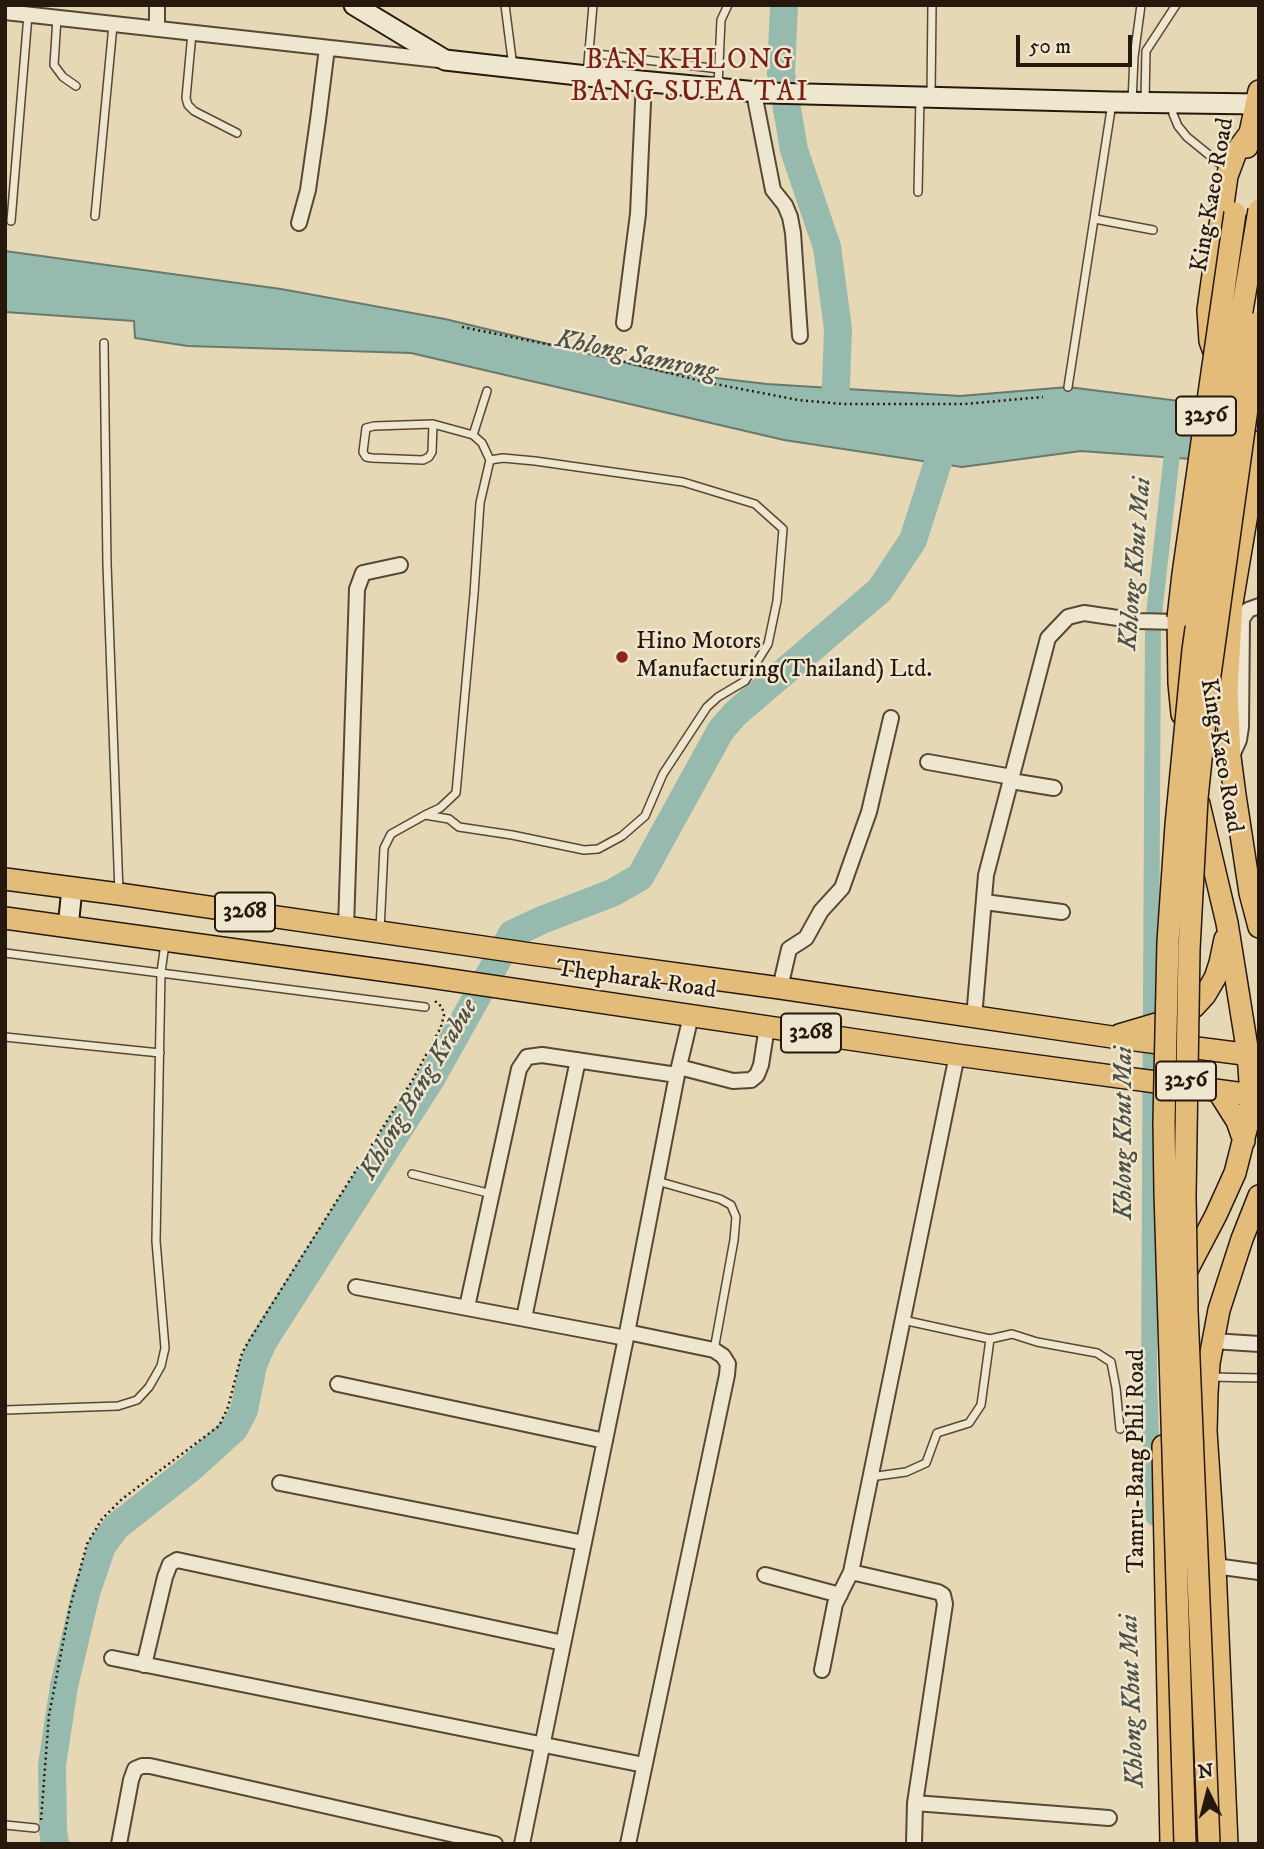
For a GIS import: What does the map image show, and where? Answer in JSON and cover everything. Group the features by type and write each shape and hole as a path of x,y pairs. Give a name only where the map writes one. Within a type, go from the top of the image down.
{"main road":[{"path":"354,5 444,60 587,76 761,93 1112,102 1258,100"},
{"name":"King Kaeo Road","path":"1253,1055 1227,923 1189,763 1172,620 1182,574 1235,213 1258,100"},
{"path":"1250,133 1236,152 1227,176 1208,310 1210,341 1222,359 1259,365"},
{"name":"3256","path":"1185,1844 1165,1193 1168,942 1193,650 1235,352 1259,210"},
{"name":"3256","path":"1209,1844 1187,1298 1185,1183 1189,949 1196,798 1259,322"},
{"name":"King Kaeo Road","path":"1259,442 1232,603 1227,690 1230,757 1252,858 1259,927"},
{"name":"Thepharak Road","path":"5,879 780,988 974,1018 1253,1055"},
{"path":"68,927 72,889"},
{"name":"Thepharak Road","path":"5,918 417,975 957,1055 1255,1095"},
{"path":"1112,1037 1173,1018 1194,1007 1210,987 1220,963 1227,923"},
{"name":"Tamru-Bang Phli Road","path":"1171,1844 1161,1357 1167,1318 1177,1292 1235,1172 1255,1095 1253,1055"},
{"path":"1218,1091 1237,1121 1244,1141"},
{"path":"1227,1844 1215,1566 1206,1431 1208,1377 1219,1310 1259,1196"}],"street":[{"path":"157,5 157,29"},
{"path":"5,12 444,60"},
{"path":"299,223 308,190 327,48"},
{"path":"624,323 638,214 643,81"},
{"path":"761,93 773,190 785,205 793,233 800,336"},
{"path":"346,927 357,589 363,573 400,565"},
{"path":"1230,757 1236,747 1241,727 1242,619 1248,610 1259,607"},
{"path":"974,1018 986,875 1048,638 1068,617 1084,613 1138,621 1172,620"},
{"path":"780,988 789,949 806,938 821,911 842,888 869,811 891,718"},
{"path":"928,762 1054,789"},
{"path":"984,902 1062,912"},
{"path":"522,1844 691,1016"},
{"path":"467,1307 519,1069 527,1057 542,1055 678,1071 733,1082 751,1080 757,1075 761,1065 767,1027"},
{"path":"822,1670 835,1604 851,1572 957,1055"},
{"path":"524,1318 578,1060"},
{"path":"356,1287 713,1350 723,1356 728,1364 628,1844"},
{"path":"1213,1341 1259,1344"},
{"path":"338,1384 605,1441"},
{"path":"279,1483 584,1543"},
{"path":"144,1665 164,1577 170,1564 177,1560 563,1643"},
{"path":"1215,1566 1259,1572"},
{"path":"851,1572 938,1592 943,1595 946,1604 915,1803 914,1844"},
{"path":"765,1575 840,1595"},
{"path":"112,1658 644,1765"},
{"path":"119,1844 135,1769 150,1766 495,1844"},
{"path":"915,1803 1110,1818"}],"lane":[{"path":"505,5 513,67"},
{"path":"587,76 593,5"},
{"path":"718,89 721,20 729,5"},
{"path":"918,192 932,5"},
{"path":"1138,102 1134,57 1141,5"},
{"path":"1138,102 1146,51 1176,5"},
{"path":"11,220 28,15"},
{"path":"57,18 54,65 76,86"},
{"path":"95,216 113,24"},
{"path":"192,33 188,105 194,111 237,133"},
{"path":"589,53 719,69"},
{"path":"1068,387 1112,102"},
{"path":"1172,102 1178,126 1187,137 1230,169"},
{"path":"1095,219 1153,230"},
{"path":"104,343 107,564 119,894"},
{"path":"473,435 487,391"},
{"path":"379,932 384,848 391,834 440,808 456,793 480,503 490,460 482,443 473,435 433,424 366,428 363,452 366,457 372,458 423,460 432,452 433,424"},
{"path":"425,815 449,819 459,827 584,850 598,849 622,836 645,816 663,774 707,707 745,681 768,644 777,601 783,529 755,503 683,482 525,460 490,460"},
{"path":"5,1410 118,1406 137,1400 149,1387 161,1366 165,1348 156,1241 161,972 166,941"},
{"path":"5,953 425,1007"},
{"path":"5,1037 160,1053"},
{"path":"412,1174 492,1194"},
{"path":"656,1181 719,1199 731,1205 736,1217 713,1350"},
{"path":"902,1320 989,1339 1012,1334 1037,1342 1097,1353 1111,1362 1120,1429"},
{"path":"870,1477 906,1472 926,1463 937,1433 969,1423 981,1405 989,1339"},
{"path":"1208,1377 1259,1378"},
{"path":"5,1825 38,1825"}],"path":[{"path":"461,327 798,400 843,404 951,404 1043,397"},
{"path":"38,1825 49,1715 70,1607 86,1544 102,1520 122,1499 219,1426 225,1416 242,1353 412,1081 441,1027 444,1015 442,1007 417,975"}],"water":[{"path":"5,251 281,289 445,319 664,372 767,384 960,396 1068,387 1259,411 1259,464 1081,451 962,467 784,440 411,353 188,346 135,338 134,321 5,312"}],"waterway":[{"path":"784,5 781,73 794,150 827,247 838,329 832,422"},
{"name":"Khlong Khut Mai","path":"1154,1518 1149,1378 1153,623 1174,436"},
{"name":"Khlong Bang Krabue","path":"55,1844 52,1765 64,1686 86,1593 102,1546 116,1527 191,1468 234,1429 244,1410 253,1365 263,1342 431,1079 512,934 612,893 640,877 721,730 736,713 880,590 913,540 946,437"}],"place":[{"name":"Hino Motors Manufacturing(Thailand) Ltd.","path":"622,657"}],"district":[{"name":"BAN KHLONG BANG SUEA TAI","path":"690,78"}],"water label":[{"name":"Khlong Samrong","path":"636,357"}]}
